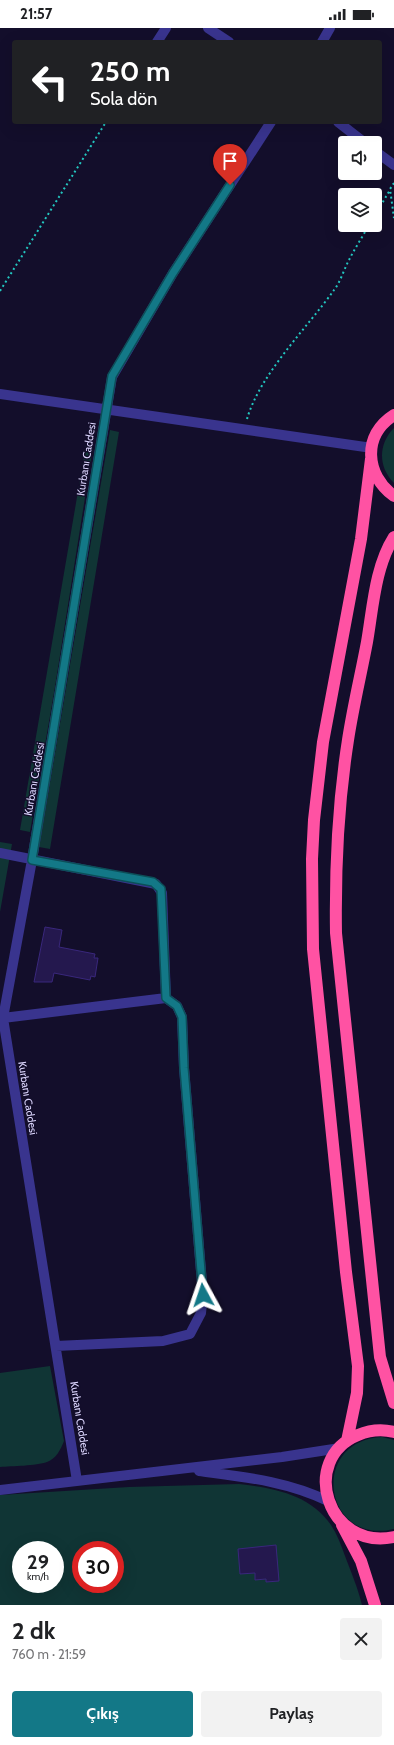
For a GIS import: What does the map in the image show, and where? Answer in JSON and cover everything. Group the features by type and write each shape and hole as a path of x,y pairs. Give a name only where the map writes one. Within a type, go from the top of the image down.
{"highway":[{"path":"343,1445 357,1392 358,1366 346,1272 313,949 312,866 314,820 323,742 361,538 371,454 377,433 382,425 394,416"},
{"path":"371,454 373,468 379,481 394,496"},
{"path":"394,537 388,548 379,574 348,739 338,816 336,894 337,940 380,1357 394,1403"},
{"path":"375,1605 361,1560 349,1536 328,1501 326,1487 327,1473 330,1464 343,1445 355,1436 373,1431 394,1432"},
{"path":"337,1518 347,1527 360,1534 378,1539 394,1537"}],"street":[{"path":"157,40 166,28"},
{"path":"208,28 226,40"},
{"path":"323,40 330,28"},
{"name":"Kurbanı Caddesi","path":"78,1481 3,1018 32,860 112,376 173,273 270,124"},
{"path":"341,124 356,136"},
{"path":"382,156 394,165"},
{"path":"0,394 244,430 371,454"},
{"path":"0,853 153,882 159,886 162,893 166,998"},
{"path":"3,1018 166,998 177,1006 182,1017 184,1076 203,1295 201,1313 190,1334 182,1337 163,1341 56,1346"},
{"path":"0,1490 282,1457 343,1445"},
{"path":"183,1469 276,1482 302,1490 328,1501"}],"path":[{"path":"0,291 105,124"},
{"path":"382,203 394,183"},
{"path":"390,189 394,218"},
{"path":"244,430 249,412 258,393 297,336 336,288 349,260 365,232"}],"green space":[{"path":"89,427 96,428 55,687 30,832 20,830"},
{"path":"394,428 394,483 385,470 382,456 385,441"},
{"path":"110,430 119,432 50,849 39,847"},
{"path":"0,842 12,844 0,912"},
{"path":"50,1366 64,1441 56,1456 50,1461 30,1465 0,1467 0,1373"},
{"path":"382,1437 394,1440 394,1529 370,1530 352,1522 340,1508 334,1491 335,1472 343,1455 358,1443"},
{"path":"239,1484 290,1494 313,1506 333,1528 354,1580 362,1605 0,1605 0,1495 129,1487"}],"building":[{"path":"45,927 62,930 59,947 95,954 94,958 98,958 95,977 91,976 90,980 54,973 52,982 34,982"},
{"path":"276,1545 279,1581 266,1582 266,1579 255,1580 255,1573 240,1574 238,1549"}],"route":[{"path":"203,1295 184,1068 182,1017 177,1006 166,998 161,889 153,882 32,860 112,376 173,273 230,185"}]}
